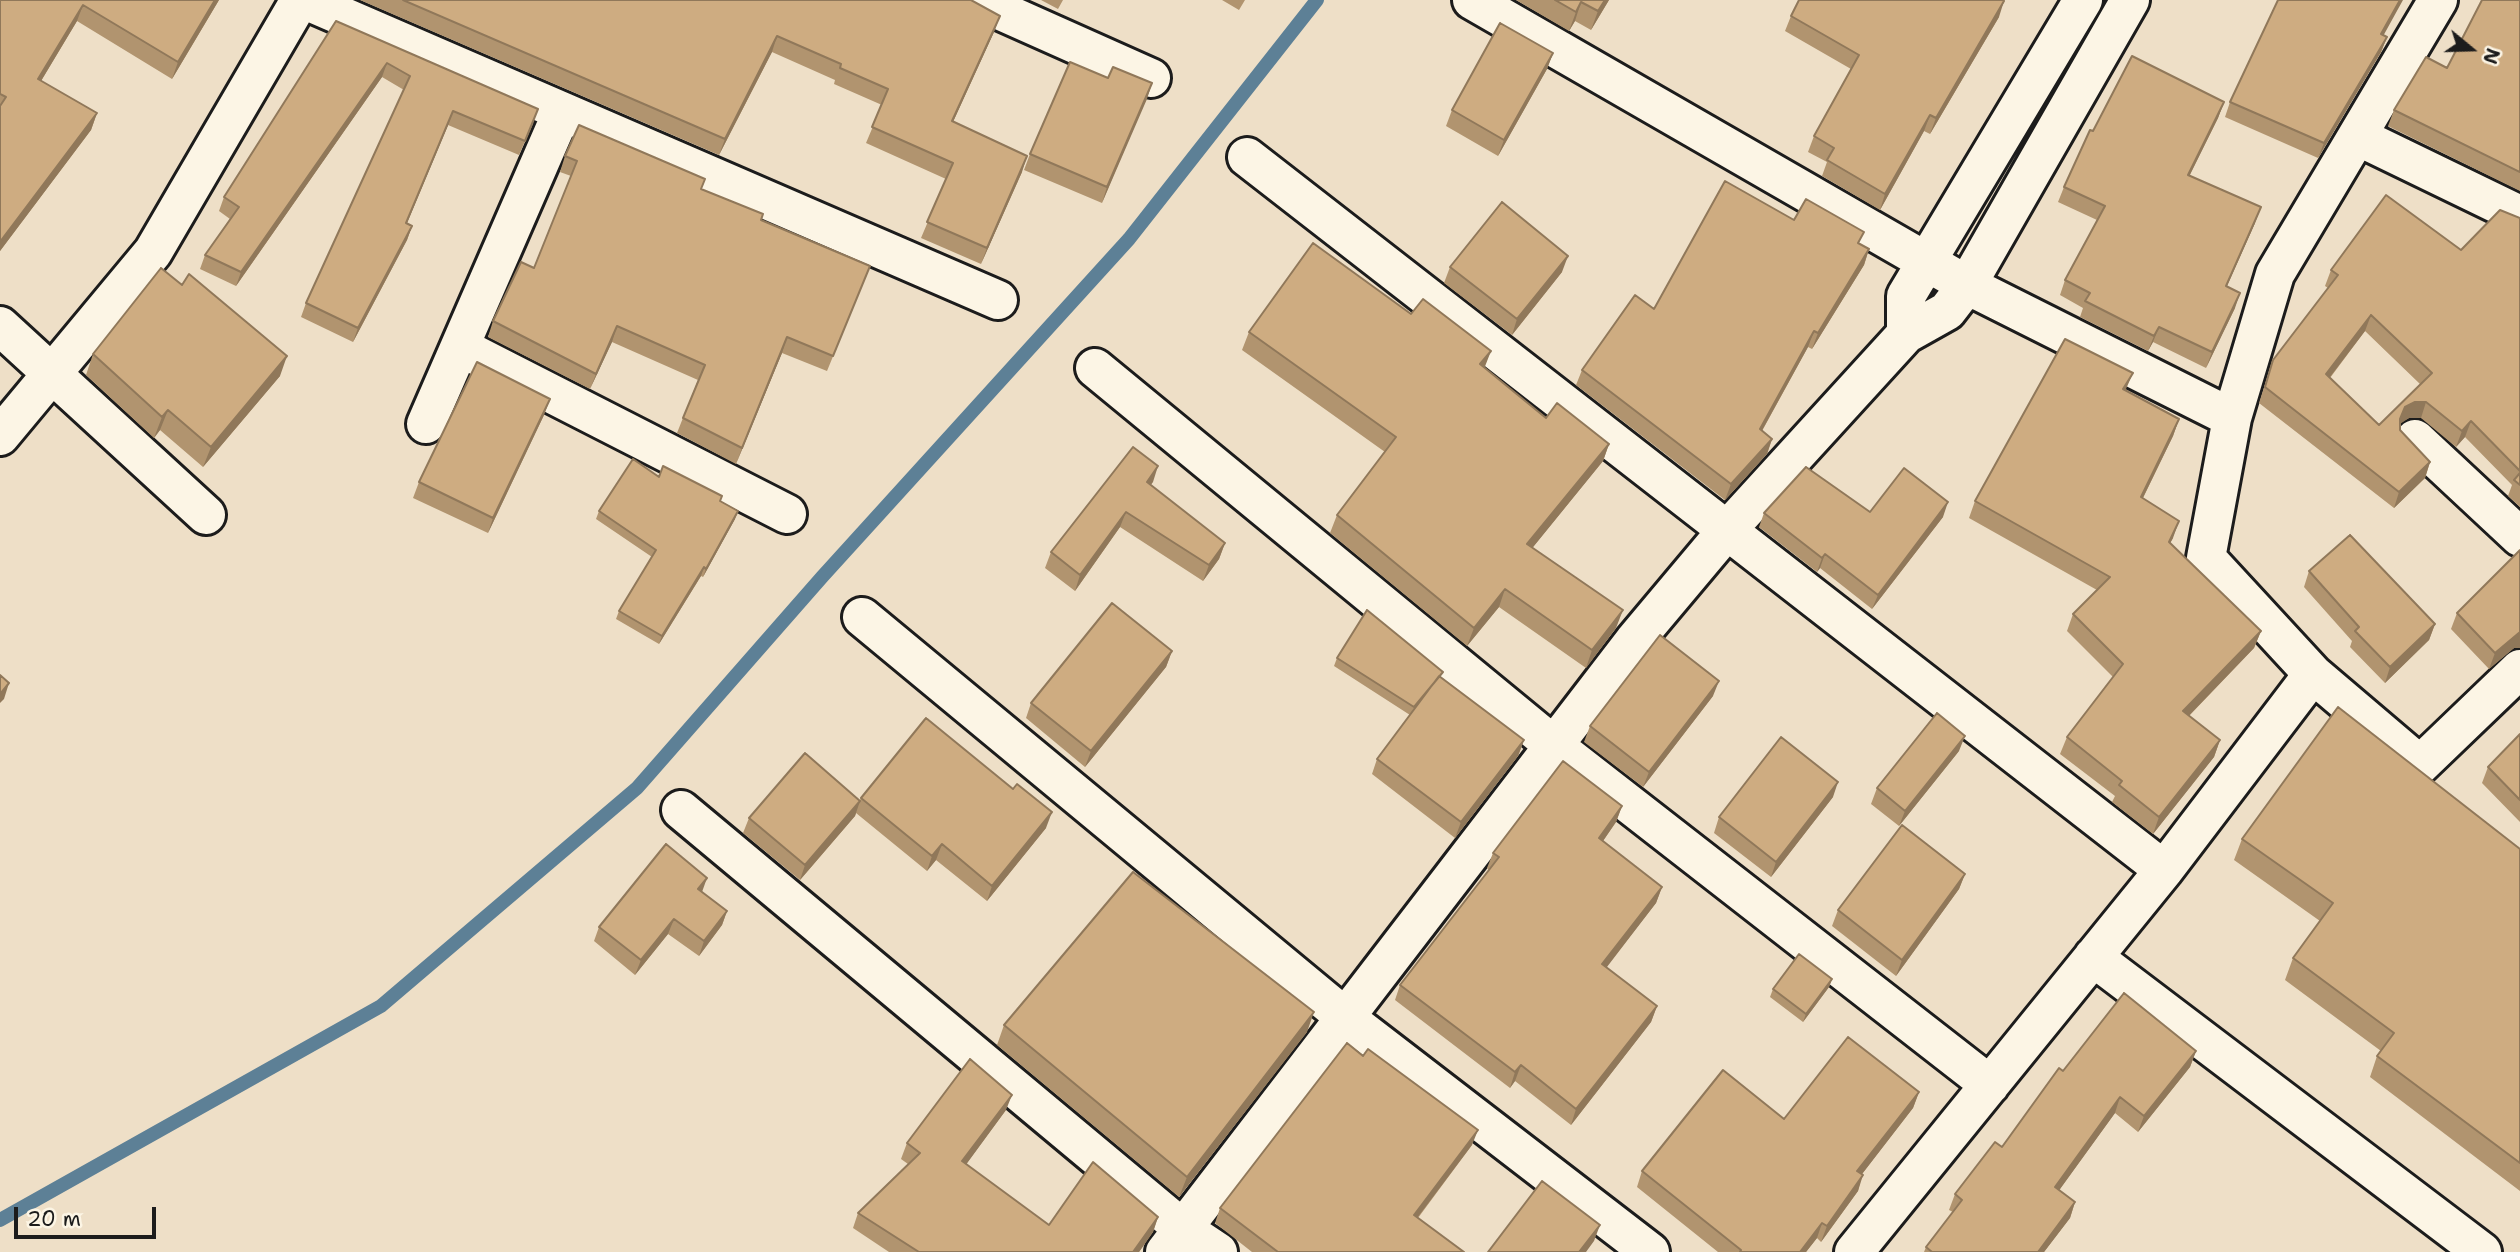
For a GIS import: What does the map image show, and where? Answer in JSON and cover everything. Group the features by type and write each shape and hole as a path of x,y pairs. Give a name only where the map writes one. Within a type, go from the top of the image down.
{"street":[{"path":"0,436 153,252 300,0"},
{"path":"305,0 998,300"},
{"path":"1472,0 1967,285 2232,418"},
{"path":"1174,1240 1346,1018 1552,744 1728,529 1906,334 1947,311 1967,285 2130,0"},
{"path":"2438,0 2275,274 2232,418 2206,558 2313,674 2420,765 2520,669"},
{"path":"980,1 1152,78"},
{"path":"1906,334 1906,296 2070,5"},
{"path":"426,424 562,112"},
{"path":"2357,136 2520,215"},
{"path":"1247,157 2164,870"},
{"path":"0,326 206,515"},
{"path":"460,347 787,514"},
{"path":"1095,368 1552,744 1990,1085"},
{"path":"2415,439 2520,537"},
{"path":"862,617 1346,1018 1650,1252"},
{"path":"1854,1252 2164,870 2313,674"},
{"path":"681,810 1174,1240 1218,1252"},
{"path":"2093,957 2482,1252"}],"building":[{"path":"0,0 215,0 178,62 83,5 38,79 97,113 0,242 0,106 6,97 0,94"},
{"path":"403,0 971,0 1000,16 952,121 1027,156 987,248 927,222 953,163 872,127 888,89 840,68 841,64 777,36 725,139"},
{"path":"1555,0 1605,0 1598,11 1581,2 1576,12"},
{"path":"1799,0 2004,1 1936,118 1930,115 1885,194 1827,160 1834,148 1814,136 1859,55 1791,16"},
{"path":"2278,0 2400,0 2381,34 2387,37 2324,143 2230,102"},
{"path":"2482,0 2520,0 2520,172 2394,110 2426,57 2447,68"},
{"path":"336,21 538,109 525,141 453,111 406,223 412,226 358,328 306,303 410,76 387,63 241,272 205,255 239,207 224,197"},
{"path":"1500,23 1553,53 1504,140 1452,110"},
{"path":"2132,56 2224,102 2188,175 2261,207 2226,286 2240,293 2212,352 2159,327 2154,336 2085,301 2090,293 2065,280 2105,206 2064,187 2090,130 2093,131"},
{"path":"1070,62 1108,78 1113,67 1152,83 1107,187 1030,154"},
{"path":"579,125 705,179 701,189 763,214 761,220 870,266 833,356 787,337 742,448 683,418 705,365 617,326 596,374 493,321 521,262 534,268 577,161 565,156"},
{"path":"1725,181 1794,220 1806,199 1864,232 1858,243 1869,249 1818,333 1814,331 1760,429 1772,439 1731,484 1582,370 1635,295 1654,309"},
{"path":"2386,195 2461,250 2500,210 2520,218 2520,471 2471,421 2462,431 2426,402 2415,402 2405,407 2400,419 2400,430 2430,462 2399,492 2265,387 2273,360 2338,275 2331,270","holes":["2371,315 2432,373 2379,425 2326,374"]},
{"path":"1502,202 1568,256 1517,319 1450,267"},
{"path":"1313,243 1411,314 1423,299 1491,351 1480,364 1546,418 1557,403 1609,444 1527,544 1623,610 1592,650 1505,589 1474,628 1337,515 1396,437 1249,332"},
{"path":"161,268 182,285 189,274 287,356 211,447 168,410 162,417 93,354"},
{"path":"2065,339 2133,373 2123,389 2179,419 2141,497 2179,521 2169,542 2261,631 2183,711 2220,740 2159,817 2119,785 2122,781 2067,737 2123,664 2073,614 2110,577 1975,501"},
{"path":"477,362 550,399 493,518 419,482"},
{"path":"1133,447 1158,466 1147,482 1225,543 1209,565 1126,512 1080,575 1051,552"},
{"path":"633,459 659,477 663,466 722,496 720,501 738,511 706,569 704,567 662,636 619,611 656,550 599,511"},
{"path":"1806,467 1870,512 1904,468 1948,502 1878,595 1825,554 1822,558 1764,513"},
{"path":"2520,473 2520,485 2514,480"},
{"path":"2350,535 2435,624 2390,667 2355,631 2359,627 2309,571"},
{"path":"2520,550 2520,632 2495,653 2457,613"},
{"path":"1112,603 1172,651 1091,751 1031,703"},
{"path":"1367,610 1443,672 1414,707 1337,658"},
{"path":"1660,635 1719,681 1649,772 1590,726"},
{"path":"0,675 9,683 0,694"},
{"path":"1439,676 1524,740 1461,822 1377,759"},
{"path":"2338,707 2520,849 2520,1163 2377,1056 2394,1033 2293,958 2333,903 2242,839"},
{"path":"1937,713 1965,736 1905,811 1877,788"},
{"path":"926,718 1013,789 1017,784 1052,812 992,886 942,844 932,856 861,798"},
{"path":"2520,734 2520,800 2488,767"},
{"path":"1781,737 1838,782 1776,862 1719,817"},
{"path":"805,753 860,801 805,865 749,818"},
{"path":"1563,761 1622,806 1599,838 1662,887 1602,964 1657,1006 1576,1109 1521,1065 1515,1072 1400,985 1499,857 1493,853"},
{"path":"1902,825 1965,874 1902,960 1838,910"},
{"path":"666,844 707,878 698,889 727,911 704,941 674,919 641,960 599,927"},
{"path":"1133,872 1314,1012 1187,1177 1004,1025"},
{"path":"1799,954 1832,979 1806,1014 1773,989"},
{"path":"2124,993 2196,1051 2144,1116 2120,1097 2055,1187 2075,1202 2038,1252 1932,1252 1926,1247 1962,1200 1955,1194 1995,1142 2002,1147 2059,1068 2063,1071"},
{"path":"1848,1037 1919,1092 1857,1171 1863,1175 1827,1226 1822,1223 1800,1252 1740,1252 1741,1250 1642,1171 1723,1070 1784,1119"},
{"path":"1347,1043 1363,1056 1368,1049 1478,1130 1414,1215 1464,1252 1278,1252 1220,1208"},
{"path":"970,1059 1012,1095 962,1161 1049,1225 1093,1162 1158,1217 1133,1252 919,1252 858,1213 920,1153 907,1143"},
{"path":"1542,1181 1600,1225 1579,1252 1488,1252"}],"waterway":[{"path":"0,1220 381,1006 637,788 822,577 1129,239 1317,0"}]}
